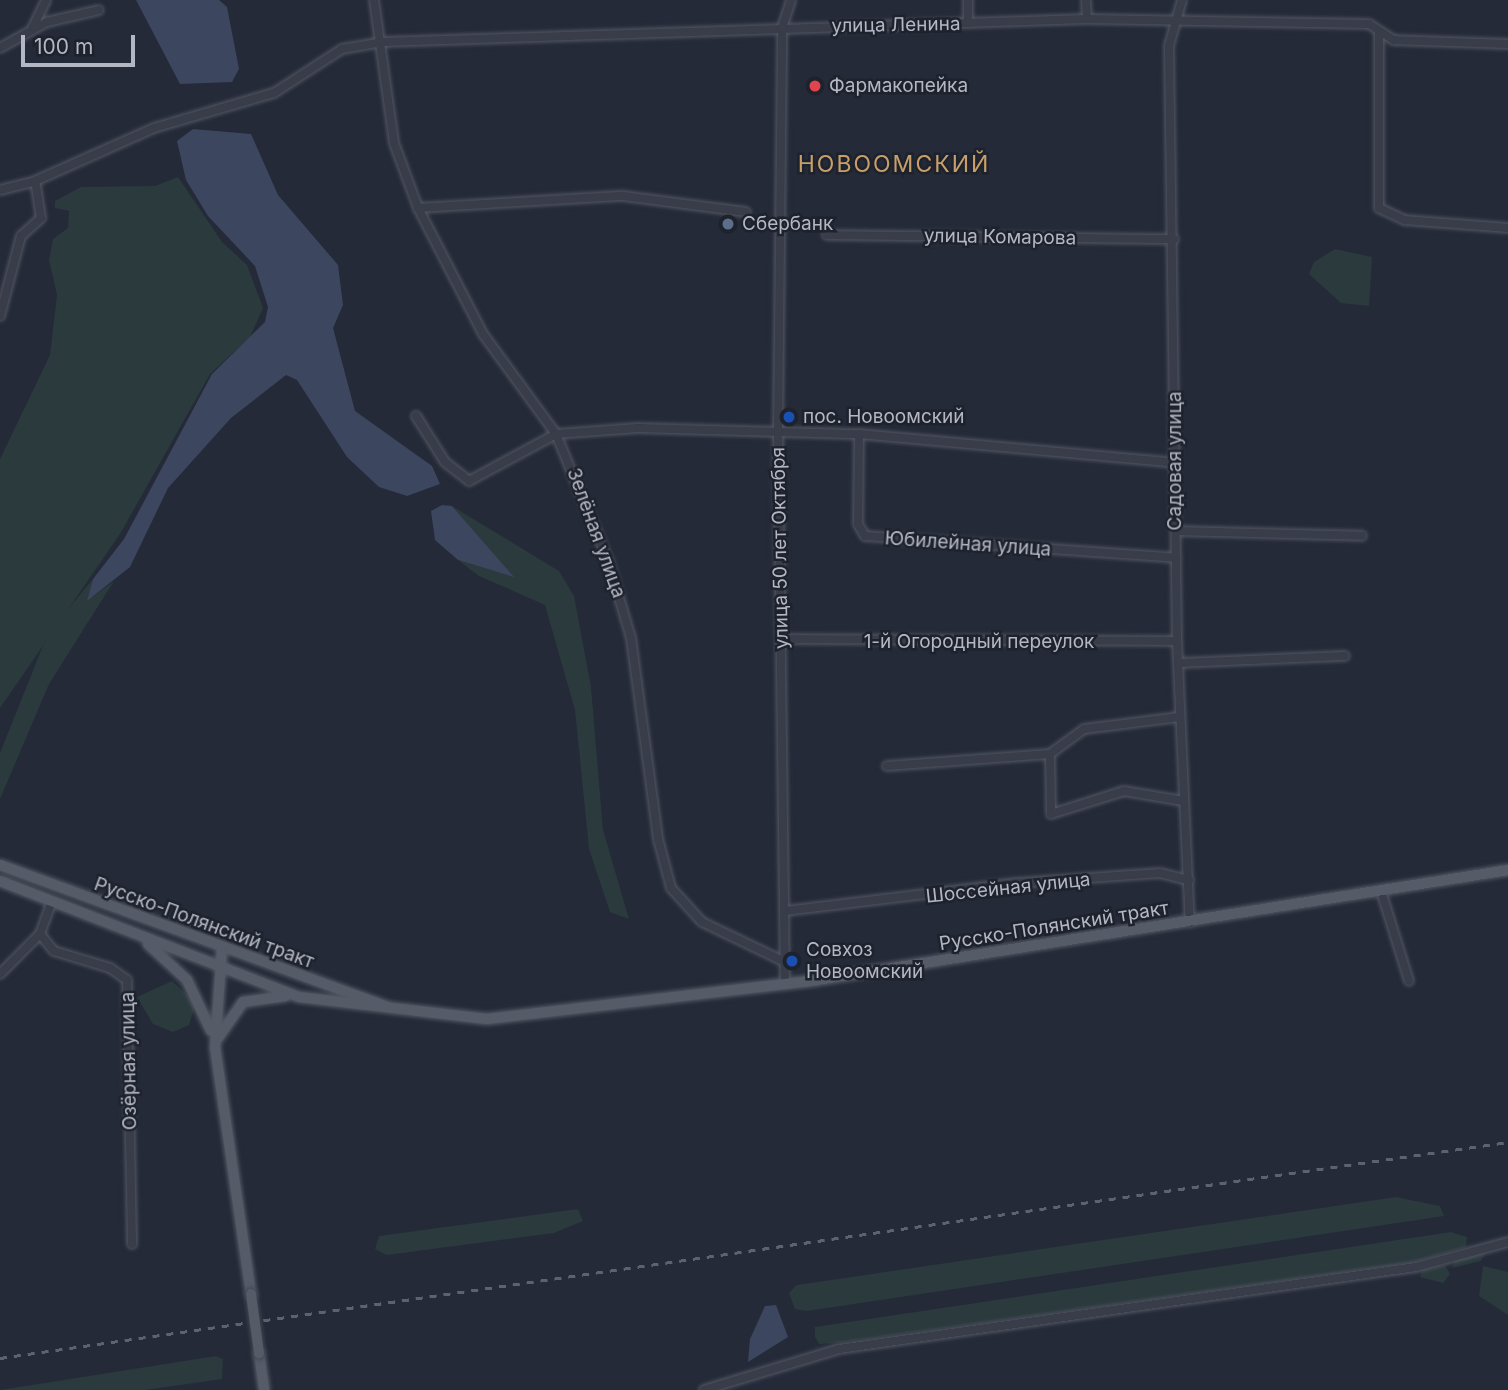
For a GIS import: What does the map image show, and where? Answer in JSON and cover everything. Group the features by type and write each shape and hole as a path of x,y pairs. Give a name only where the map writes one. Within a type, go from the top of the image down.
{"main road":[{"name":"Русско-Полянский тракт","path":"0,865 396,1010"},
{"name":"Русско-Полянский тракт","path":"0,881 299,997 396,1010 515,1019 785,984 1190,923 1508,870"},
{"path":"123,929 166,956 187,980 215,1047"},
{"path":"222,948 215,1047 264,1390"},
{"path":"215,1047 224,1023 243,1002 299,997"}],"street":[{"path":"32,29 46,0"},
{"name":"Зелёная улица","path":"374,0 383,42 394,143 418,208 484,334 556,434 587,501 624,609 671,888 702,922 785,962"},
{"name":"улица 50 лет Октября","path":"785,984 778,429 782,28 791,0"},
{"path":"968,0 968,23"},
{"path":"1086,0 1087,19"},
{"name":"Садовая улица","path":"1182,0 1168,46 1174,239 1177,641 1190,923"},
{"path":"0,48 32,29 99,10"},
{"name":"улица Ленина","path":"0,190 35,181 154,128 292,85 342,49 383,42 1087,19 1174,23 1369,24 1394,40 1508,44"},
{"path":"1379,32 1379,208 1405,220 1508,228"},
{"path":"0,316 21,236 41,218 35,181"},
{"path":"418,208 623,196 746,212"},
{"name":"улица Комарова","path":"827,235 1174,239"},
{"path":"416,416 445,462 469,481 556,434 778,429 859,433 1175,463"},
{"name":"Юбилейная улица","path":"859,433 858,524 865,536 1176,558"},
{"path":"1176,531 1362,536"},
{"name":"1-й Огородный переулок","path":"782,639 1177,641"},
{"path":"1178,663 1345,656"},
{"path":"887,766 1050,754 1084,729 1179,717"},
{"path":"1050,754 1051,814 1124,791 1183,801"},
{"name":"Шоссейная улица","path":"785,911 1018,883 1160,873 1189,880"},
{"path":"1381,891 1409,981"},
{"path":"0,974 40,934 52,901"},
{"name":"Озёрная улица","path":"40,934 54,951 110,968 127,980 132,1244"},
{"path":"704,1390 839,1349 1416,1267 1508,1242"}],"shaded area":[{"path":"178,177 222,242 247,265 263,308 250,337 210,374 120,534 0,708 0,459 50,355 57,295 49,260 53,239 68,228 69,211 55,208 55,201 81,187 155,186"},
{"path":"1335,249 1372,257 1369,306 1341,303 1309,274 1314,262"},
{"path":"452,506 559,571 574,596 591,687 603,830 629,919 610,912 589,849 575,710 545,605 479,576 458,560 512,576"},
{"path":"93,579 88,600 114,581 49,684 0,799 0,753 48,633"},
{"path":"172,981 196,1003 189,1025 173,1032 153,1024 137,997"},
{"path":"1396,1197 1440,1206 1444,1216 807,1311 795,1309 789,1293 797,1285"},
{"path":"578,1209 583,1221 554,1233 387,1255 375,1249 379,1236"},
{"path":"1451,1232 1467,1237 1466,1247 1414,1262 838,1343 819,1344 815,1337 815,1327"},
{"path":"1486,1252 1481,1261 1452,1268 1455,1260"},
{"path":"1445,1265 1450,1274 1443,1283 1420,1277 1422,1270"},
{"path":"1483,1266 1508,1272 1508,1315 1479,1296"},
{"path":"216,1356 223,1359 222,1379 145,1390 0,1390"}],"water":[{"path":"136,0 219,0 227,7 239,69 232,82 180,84"},
{"path":"193,129 251,134 278,195 338,265 343,305 333,328 355,411 432,466 440,484 407,496 379,487 347,457 297,380 286,375 231,418 168,488 130,567 87,601 93,579 124,539 212,374 265,322 268,307 255,266 208,216 186,180 177,141"},
{"path":"442,505 452,506 514,577 458,560 435,540 431,511"},
{"path":"776,1305 788,1337 748,1362 750,1339 765,1306"}],"railway":[{"path":"0,1358 1508,1142"}],"place":[{"name":"Фармакопейка","path":"815,86"},
{"name":"Сбербанк","path":"728,224"},
{"name":"пос. Новоомский","path":"789,417"},
{"name":"Совхоз Новоомский","path":"792,961"}],"district":[{"name":"НОВООМСКИЙ","path":"894,164"}]}
